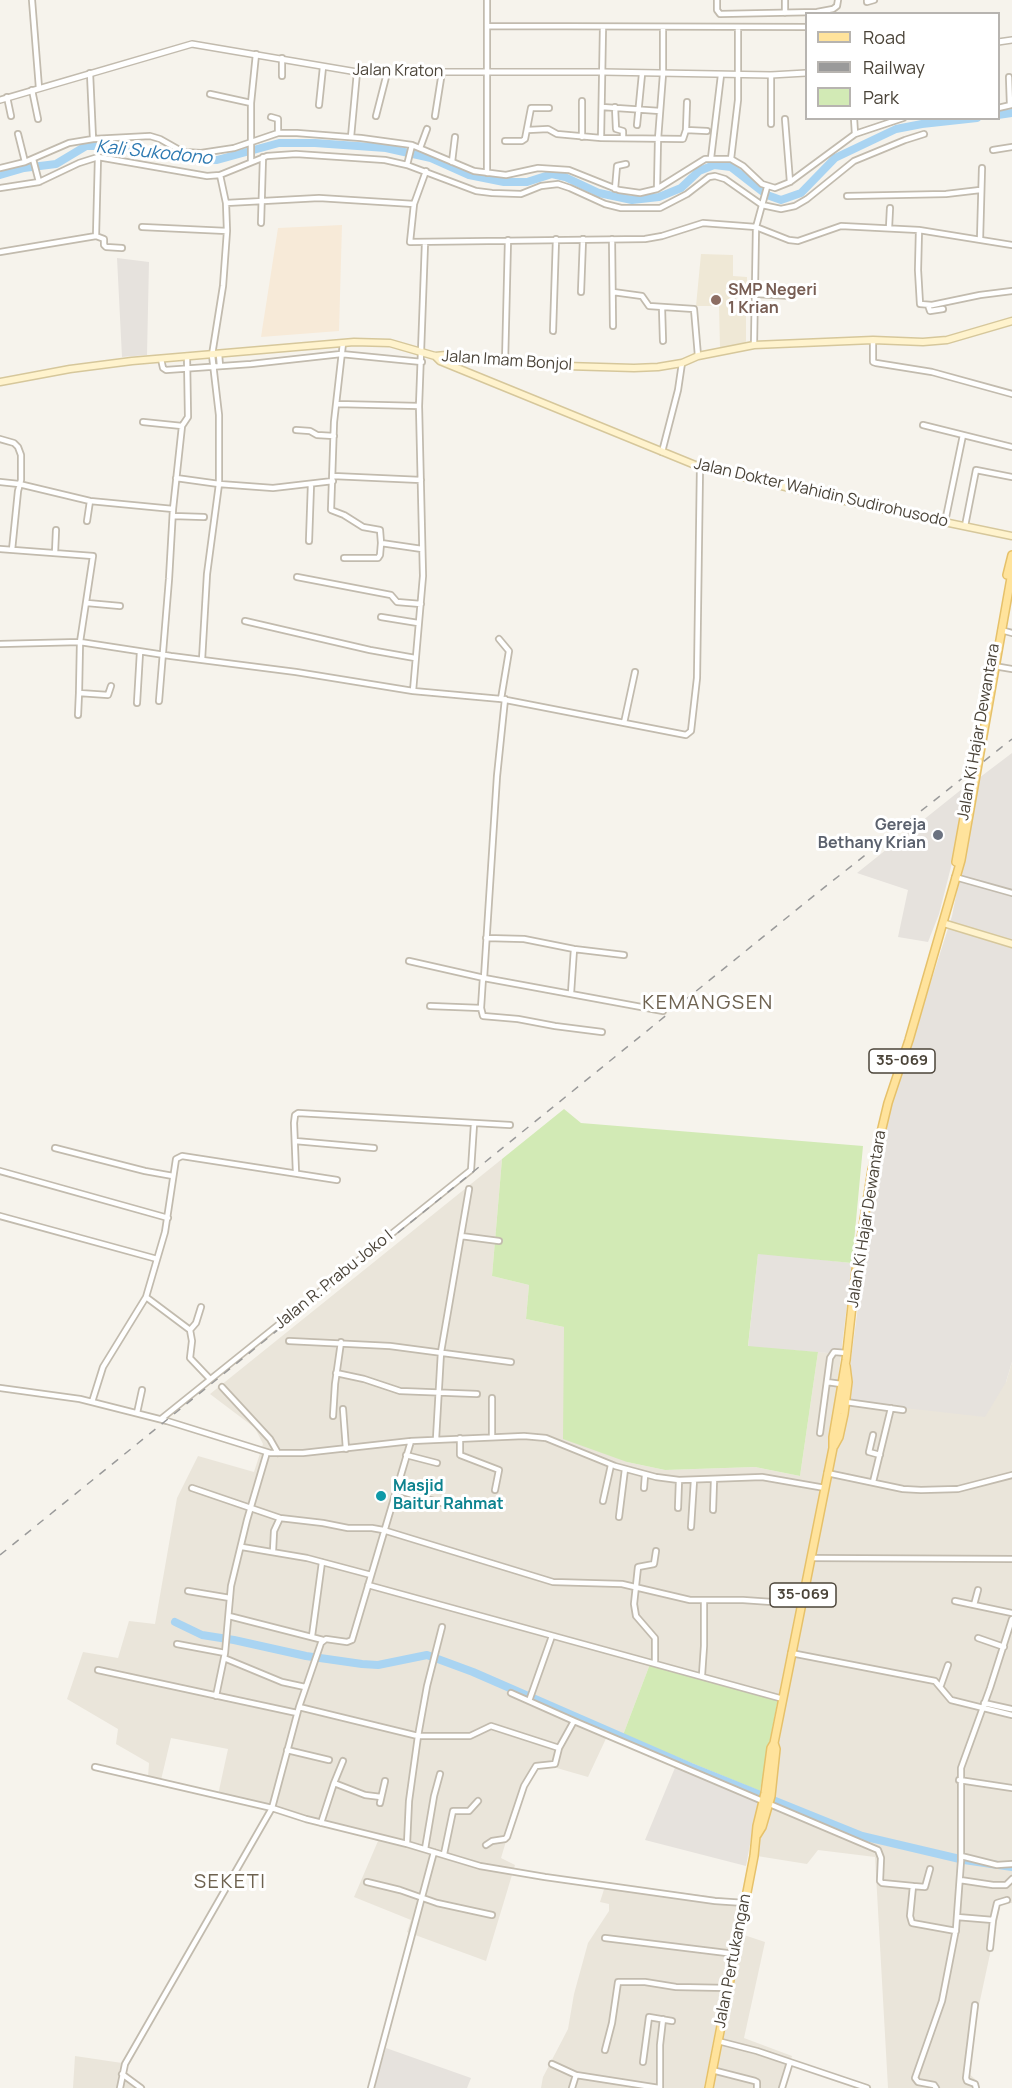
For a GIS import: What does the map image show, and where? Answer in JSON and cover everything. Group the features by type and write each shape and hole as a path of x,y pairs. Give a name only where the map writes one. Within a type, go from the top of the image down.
{"main road":[{"name":"Jalan Imam Bonjol","path":"0,382 81,368 160,359 372,342 422,351 435,356 446,355 505,363 634,368 682,363 698,356 754,345 873,340 923,342 947,340 1012,321"},
{"name":"Jalan Dokter Wahidin Sudirohusodo","path":"435,356 440,361 700,467 1012,536"},
{"name":"Jalan Ki Hajar Dewantara","path":"956,875 983,706 1012,555"},
{"name":"Jalan Ki Hajar Dewantara","path":"767,1799 771,1748 774,1743 833,1448 833,1424 842,1409 839,1383 879,1138 961,860 994,666 1001,630 1008,613 1012,572"},
{"path":"943,923 1012,944"},
{"name":"Jalan Ki Hajar Dewantara","path":"833,1448 839,1437 848,1382 844,1355"},
{"name":"Jalan Pertukangan","path":"709,2088 757,1834 762,1827 767,1799"}],"street":[{"path":"32,0 39,88"},
{"path":"487,0 487,173"},
{"path":"717,0 717,11 720,14 805,13"},
{"path":"785,0 785,13"},
{"path":"821,12 833,9 837,6 838,0"},
{"path":"867,0 867,2 874,0"},
{"path":"487,26 805,27"},
{"path":"601,138 603,27"},
{"path":"657,189 663,28"},
{"path":"731,159 738,100 738,28"},
{"name":"Jalan Kraton","path":"0,100 192,44 357,72 603,72 721,75 805,73"},
{"path":"251,160 251,103 256,54"},
{"path":"282,58 282,76"},
{"path":"320,105 323,67"},
{"path":"90,72 93,138"},
{"path":"351,137 357,72"},
{"path":"435,116 442,72"},
{"path":"376,116 387,73"},
{"path":"637,125 642,74"},
{"path":"711,158 721,75"},
{"path":"771,75 771,124"},
{"path":"1009,77 1011,105"},
{"path":"32,90 38,119"},
{"path":"210,94 251,103"},
{"path":"8,98 11,116"},
{"path":"582,101 582,137"},
{"path":"528,130 548,129 557,134 582,137 683,139 686,130 687,102"},
{"path":"602,106 660,111"},
{"path":"615,107 617,129 623,131 623,138"},
{"path":"505,141 525,139 531,108 549,108"},
{"path":"271,117 277,119 278,133"},
{"path":"785,119 790,182"},
{"path":"854,120 855,134"},
{"path":"767,188 790,182 855,134 897,120"},
{"path":"420,148 427,129"},
{"path":"686,130 707,131"},
{"path":"0,168 34,161 69,143 93,138 150,136 183,152 191,153 234,148 278,133 351,137 420,148 474,171 487,173 506,175 538,168 559,168 615,189 639,193 657,189 699,162 711,158 731,159 738,162 767,188"},
{"path":"18,134 25,162"},
{"path":"0,188 38,180 98,157 188,174 220,175 251,160 296,154 408,163 476,191 521,194 542,186 558,184 611,207 660,208 687,194 709,177 715,176 725,179 762,203 777,209 786,209 807,199 841,169 854,161 905,140 924,135"},
{"path":"452,162 455,136"},
{"path":"408,163 411,147"},
{"path":"993,150 1012,147"},
{"path":"96,236 98,157"},
{"path":"261,223 263,157"},
{"path":"34,161 38,180"},
{"path":"615,189 617,166 626,164"},
{"path":"980,240 982,168"},
{"path":"426,171 414,204 409,241 425,243 653,238 701,223 756,227 789,240 802,241 836,226 845,226 919,230 1012,245"},
{"path":"202,660 207,574 219,484 219,415 213,367 227,231 226,203 220,175"},
{"path":"754,345 756,227 767,188"},
{"path":"847,196 946,194 981,190"},
{"path":"226,203 320,198 414,204"},
{"path":"889,228 890,208"},
{"path":"142,227 227,231"},
{"path":"919,230 920,304 943,309"},
{"path":"0,252 96,236 104,239 106,248 122,248"},
{"path":"582,292 583,238"},
{"path":"553,331 556,239"},
{"path":"612,239 613,326"},
{"path":"505,363 508,240"},
{"path":"413,691 421,604 419,406 425,243"},
{"path":"929,307 980,295 1012,291"},
{"path":"613,292 642,296 647,305 694,309 698,356"},
{"path":"755,294 791,296"},
{"path":"662,308 663,341"},
{"path":"873,340 874,363 932,372 1012,394"},
{"path":"342,343 333,436 331,510 363,527 380,530 381,543 378,558 344,558"},
{"path":"216,354 220,366"},
{"path":"160,359 166,370 341,354 422,362"},
{"path":"159,701 176,478 182,426 188,417 188,356"},
{"path":"662,452 678,390 682,363"},
{"path":"337,404 419,406"},
{"path":"143,422 182,426"},
{"path":"923,425 1012,447"},
{"path":"296,430 333,436"},
{"path":"945,522 963,435"},
{"path":"0,439 14,443 20,450 21,468 12,550"},
{"path":"0,644 80,642 413,691 503,699 686,735 691,731 697,678 700,467"},
{"path":"965,526 976,470 1012,477"},
{"path":"176,478 273,488 311,484 333,478 421,480"},
{"path":"0,482 19,484 90,501 173,509"},
{"path":"309,541 311,484"},
{"path":"87,521 90,501"},
{"path":"173,516 204,517"},
{"path":"55,553 56,530"},
{"path":"381,543 422,549"},
{"path":"0,549 93,556 80,642 78,715"},
{"path":"297,577 391,595 397,602 421,604"},
{"path":"87,603 120,606"},
{"path":"381,617 418,623"},
{"path":"245,621 415,658"},
{"path":"1001,630 1012,633"},
{"path":"499,639 509,651 503,699 481,1008 484,1017 518,1019 602,1032"},
{"path":"137,703 140,652"},
{"path":"994,666 1012,669"},
{"path":"624,723 635,672"},
{"path":"79,693 108,695 111,686"},
{"path":"956,875 1012,893"},
{"path":"486,938 524,939 574,949 624,955"},
{"path":"571,993 574,949"},
{"path":"410,961 663,1011"},
{"path":"430,1006 481,1008"},
{"path":"296,1173 294,1123 295,1115 298,1113 510,1125"},
{"name":"Jalan R. Prabu Joko I","path":"161,1419 471,1170 474,1124"},
{"path":"295,1141 374,1148"},
{"path":"55,1148 173,1176"},
{"path":"92,1402 103,1367 146,1297 168,1218 174,1161 180,1156 337,1180"},
{"path":"0,1171 168,1218"},
{"path":"436,1439 441,1352 469,1189"},
{"path":"0,1216 157,1259"},
{"path":"461,1236 499,1240"},
{"path":"146,1297 190,1330 192,1341 189,1358 210,1379"},
{"path":"190,1330 196,1323 201,1307"},
{"path":"289,1341 341,1342 511,1362"},
{"path":"333,1416 341,1342"},
{"path":"820,1433 829,1382 830,1358 834,1352 844,1355"},
{"path":"336,1373 364,1379 400,1391 477,1394"},
{"path":"829,1382 839,1383"},
{"path":"216,1696 225,1656 231,1586 250,1509 273,1453 270,1439 222,1387"},
{"path":"0,1388 59,1395 92,1402 161,1419 273,1453 409,1447 436,1439 460,1442 492,1436 541,1437 611,1465 645,1475 679,1480 762,1477 825,1488"},
{"path":"137,1413 142,1390"},
{"path":"492,1398 492,1436"},
{"path":"343,1409 346,1449"},
{"path":"842,1409 890,1412 903,1410"},
{"path":"873,1482 890,1412"},
{"path":"873,1436 868,1452 880,1455"},
{"path":"460,1442 458,1453 460,1455 499,1470 495,1490"},
{"path":"409,1447 437,1463"},
{"path":"229,1616 323,1640 347,1642 352,1640 409,1447"},
{"path":"603,1501 611,1465"},
{"path":"619,1517 625,1469"},
{"path":"827,1473 903,1489 945,1490 981,1484 1009,1476"},
{"path":"644,1488 645,1475"},
{"path":"678,1508 679,1480"},
{"path":"691,1527 693,1480"},
{"path":"713,1510 714,1480"},
{"path":"192,1488 280,1518 348,1528 383,1530 553,1582 636,1586 672,1596 704,1600 801,1604"},
{"path":"396,1490 452,1506"},
{"path":"273,1551 274,1531 280,1518"},
{"path":"242,1547 273,1551 371,1575"},
{"path":"655,1663 655,1638 639,1621 634,1611 638,1567 654,1564 656,1551"},
{"path":"810,1558 1012,1559"},
{"path":"312,1636 322,1562"},
{"path":"368,1585 783,1699"},
{"path":"974,1605 978,1590"},
{"path":"188,1591 230,1598"},
{"path":"702,1675 704,1600"},
{"path":"956,1601 1012,1613"},
{"path":"936,2088 934,2085 918,2082 915,2078 942,2001 956,1931 961,1859 959,1780 961,1768 1012,1619"},
{"path":"407,1844 409,1801 418,1736 442,1627"},
{"path":"529,1700 552,1636"},
{"path":"978,1638 1004,1647"},
{"path":"120,2088 125,2064 272,1808 298,1710 323,1640"},
{"path":"177,1644 225,1656 282,1682 305,1687"},
{"path":"791,1653 916,1676 935,1681 951,1700 1011,1709"},
{"path":"940,1686 948,1665"},
{"path":"98,1670 216,1696 348,1719 377,1728 418,1736 470,1736 491,1726 559,1748"},
{"path":"511,1693 767,1799 878,1850 881,1858 880,1881 885,1884 925,1887 930,1869"},
{"path":"984,1705 1012,1715"},
{"path":"486,1845 492,1840 507,1837 524,1786 536,1766 555,1764 559,1748 574,1721"},
{"path":"287,1750 329,1760"},
{"path":"321,1823 333,1783 343,1761"},
{"path":"95,1767 272,1808 321,1823 444,1854 480,1866 716,1901 745,1903"},
{"path":"425,1850 440,1774"},
{"path":"959,1780 1012,1788"},
{"path":"333,1783 380,1800 385,1781"},
{"path":"444,1854 453,1811 470,1811 478,1801"},
{"path":"371,2088 434,1852"},
{"path":"961,1859 998,1865 1012,1864"},
{"path":"960,1880 1006,1885 1012,1879"},
{"path":"367,1882 492,1915"},
{"path":"913,1886 910,1916 912,1923 956,1931"},
{"path":"990,1948 997,1903 1007,1900"},
{"path":"957,1917 993,1920"},
{"path":"605,1938 735,1954"},
{"path":"605,2050 612,2023 618,1982 645,1982 676,1987 728,1988"},
{"path":"975,2005 966,2078 967,2081 975,2084 976,2088"},
{"path":"643,2062 648,2019 651,2017 672,2021"},
{"path":"552,2064 576,2075 660,2088 660,2045 663,2019"},
{"path":"718,2041 748,2048 867,2088"},
{"path":"782,2088 790,2062"},
{"path":"712,2070 755,2081 757,2088"},
{"path":"122,2074 141,2088"},
{"path":"572,2088 576,2075"}],"shaded area":[{"path":"342,225 339,331 261,337 278,228"},
{"name":"SMP Negeri 1 Krian","path":"701,254 733,255 733,276 747,277 747,294 736,295 736,305 746,306 746,345 720,348 719,306 696,306"},
{"path":"117,258 149,262 147,355 122,357"},
{"path":"1012,753 1012,1362 1006,1382 985,1417 851,1402 850,1367 876,1170 889,1113 952,916 979,778"},
{"path":"967,785 952,863 939,914 928,942 898,937 908,890 857,873"},
{"path":"502,1159 492,1276 529,1285 526,1319 564,1327 627,1462 665,1470 755,1467 800,1476 818,1352 841,1354 833,1431 778,1699 650,1664 623,1735 610,1730 588,1777 536,1762 525,1778 501,1858 515,1865 486,1961 407,1932 411,1920 354,1897 378,1841 218,1795 228,1749 171,1738 161,1780 148,1777 149,1763 116,1744 118,1729 67,1699 83,1652 118,1658 129,1621 155,1624 177,1498 198,1456 254,1472 263,1444 255,1428 210,1394"},
{"path":"758,1253 852,1263 841,1354 748,1347"},
{"path":"1012,1362 1012,1903 1001,1903 965,2070 977,2081 976,2088 888,2088 875,1857 818,1850 807,1864 757,1856 834,1448 851,1402 1006,1382"},
{"path":"679,1758 760,1791 746,1866 645,1840"},
{"path":"606,1883 741,1900 704,2088 541,2088 543,2077 568,2029 574,1994 588,1943 609,1911 609,1904 600,1902"},
{"path":"741,1934 765,1942 744,2038 792,2056 781,2088 711,2088"},
{"path":"386,2048 471,2078 467,2088 374,2088"},
{"path":"75,2056 122,2063 125,2071 145,2088 73,2088"}],"green space":[{"path":"564,1109 581,1123 863,1146 852,1263 758,1254 748,1346 818,1352 800,1476 755,1467 665,1470 627,1462 563,1439 564,1327 526,1319 529,1285 492,1276 502,1159"},
{"path":"650,1664 778,1699 760,1791 623,1735"}],"waterway":[{"name":"Kali Sukodono","path":"1000,115 1012,113"},
{"name":"Kali Sukodono","path":"0,175 24,168 56,164 86,146 115,146 182,159 217,160 279,143 315,143 386,148 431,158 469,175 504,182 527,182 552,174 565,177 599,193 632,200 659,197 681,188 699,171 714,165 731,167 767,195 781,200 801,193 835,158 896,129 959,120"},
{"path":"175,1622 202,1635 306,1656 362,1664 378,1665 427,1655 473,1672 691,1767 862,1836 964,1860 1012,1867"}],"railway":[{"path":"0,1555 816,894 1012,739"}],"place":[{"name":"SMP Negeri 1 Krian","path":"716,300"},
{"name":"Gereja Bethany Krian","path":"938,835"},
{"name":"Masjid Baitur Rahmat","path":"381,1496"}],"district":[{"name":"KEMANGSEN","path":"708,1003"},
{"name":"SEKETI","path":"230,1882"}]}
